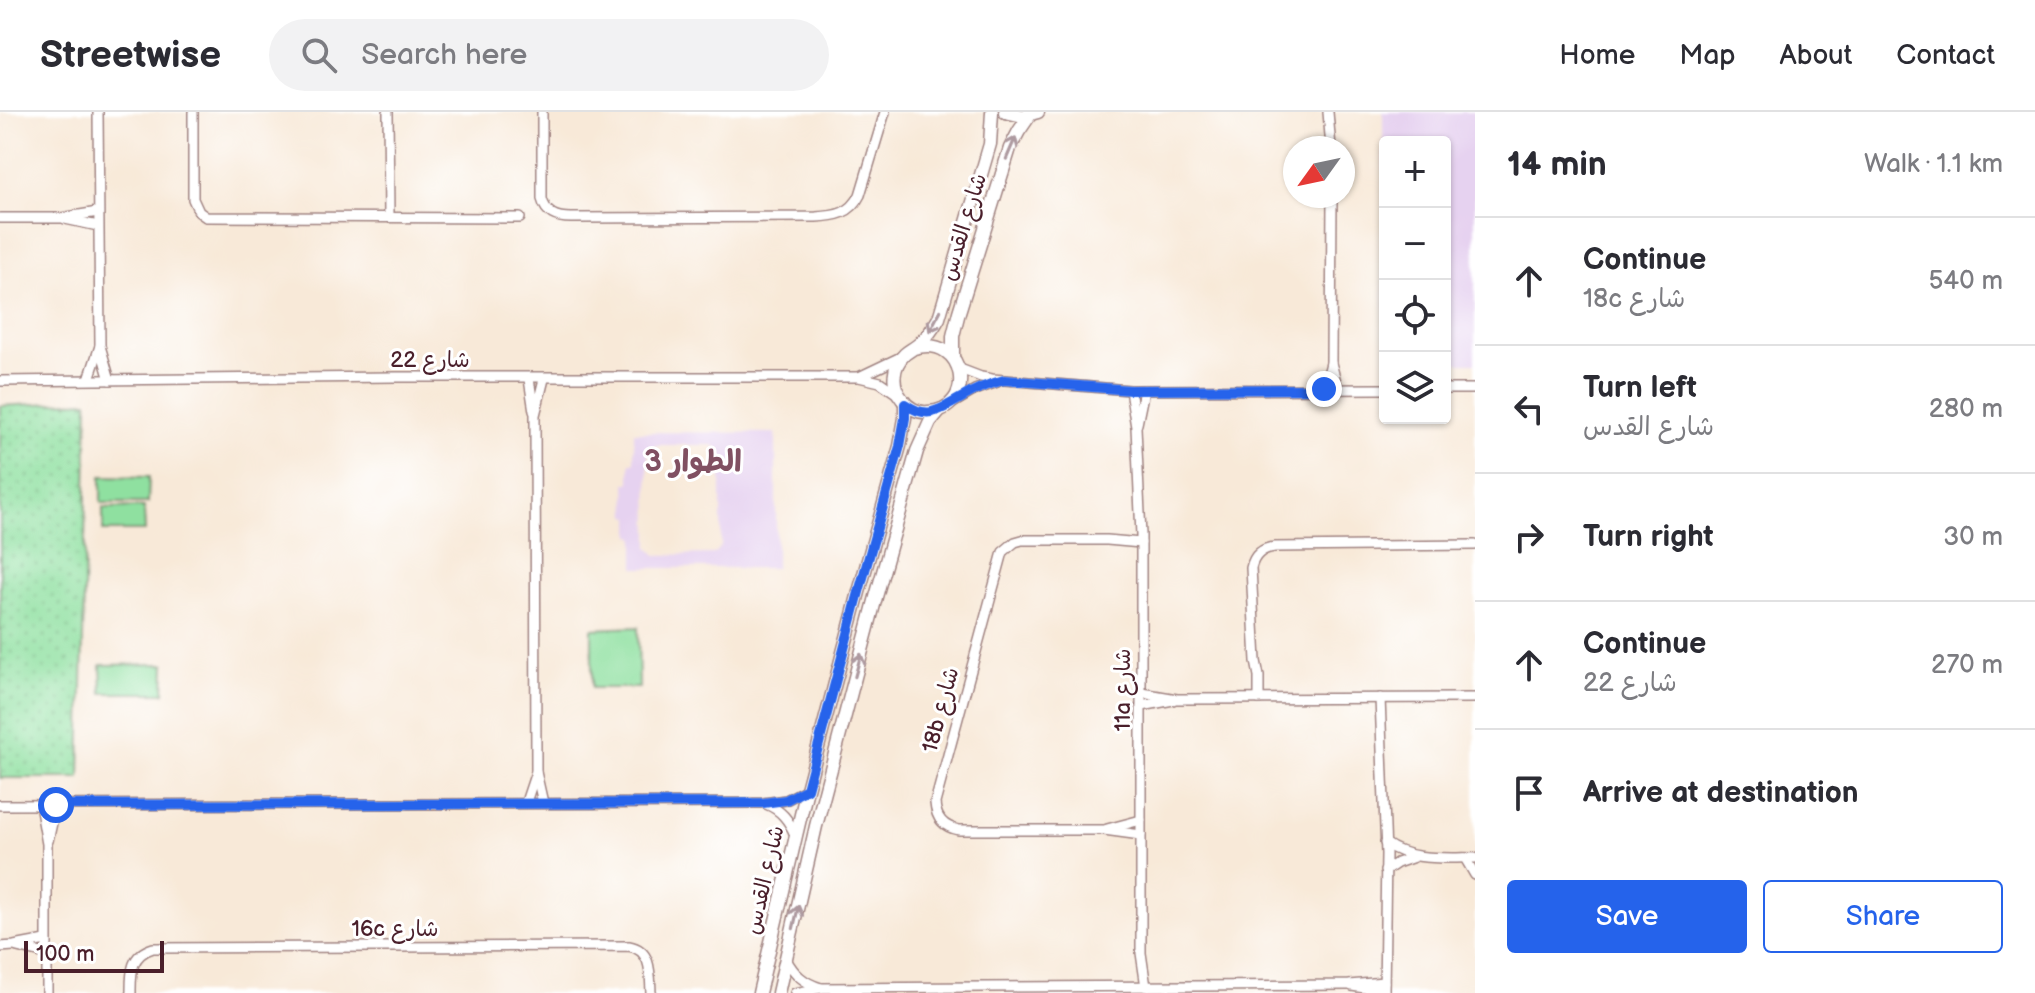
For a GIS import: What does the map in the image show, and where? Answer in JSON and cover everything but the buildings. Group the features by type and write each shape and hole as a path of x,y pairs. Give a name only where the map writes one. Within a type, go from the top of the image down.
{"main road":[{"name":"شارع القدس","path":"909,352 933,328 943,307 990,144 992,112"},
{"path":"1005,112 1016,116 1034,114"},
{"name":"شارع القدس","path":"956,363 955,326 1004,164 1014,139 1034,114"},
{"path":"924,346 935,346 945,350 956,363 961,379 960,389 956,398 945,408 931,413 922,412 902,399 895,385 895,374 898,364 909,352 924,346"},
{"name":"شارع القدس","path":"759,993 795,835 900,446 905,418 902,399"},
{"name":"شارع القدس","path":"777,993 825,792 917,451 930,422 945,408"}],"street":[{"path":"98,112 100,346 110,380"},
{"path":"193,112 193,199 199,212 206,217 520,218"},
{"path":"388,112 389,217"},
{"path":"542,112 542,199 547,211 564,218 816,217 842,214 853,207 860,195 885,112"},
{"path":"1330,112 1331,136"},
{"path":"1324,389 1331,363 1332,208"},
{"path":"0,218 61,218 98,212"},
{"path":"61,218 98,226"},
{"path":"89,379 100,346"},
{"name":"شارع 22","path":"859,377 909,352"},
{"path":"956,363 981,377 1130,390 1379,389"},
{"path":"1331,363 1338,389"},
{"name":"شارع 22","path":"0,381 859,377 880,382 902,399"},
{"path":"529,379 535,415 536,772 543,803"},
{"path":"535,415 544,379"},
{"path":"945,408 975,390 1004,380"},
{"path":"1451,389 1475,389"},
{"name":"11a شارع","path":"1130,390 1136,427 1141,539 1142,987"},
{"name":"11a شارع","path":"1136,427 1144,390"},
{"name":"18b شارع","path":"1141,539 1022,540 1003,552 935,803 944,825 959,830 1104,830 1141,835"},
{"path":"1256,699 1259,676 1251,568 1264,549 1475,545"},
{"path":"1142,693 1177,699 1475,698"},
{"path":"795,993 821,988 1142,987 1254,990 1349,985 1363,989 1384,988 1384,698"},
{"path":"1142,706 1177,699"},
{"path":"526,802 536,772"},
{"path":"0,805 763,803 786,800 807,789"},
{"path":"763,803 783,815 795,835"},
{"path":"40,805 47,844 47,993"},
{"path":"47,844 56,805"},
{"name":"18b شارع","path":"1104,830 1141,820"},
{"path":"1385,843 1404,854 1417,857 1470,858 1475,875"},
{"path":"1385,871 1397,863 1417,857"},
{"path":"0,947 46,940"},
{"path":"14,946 46,954"},
{"name":"16c شارع","path":"131,993 131,967 143,951 157,948 629,946 638,948 645,955 651,993"},
{"path":"786,959 803,980 821,988"},
{"path":"762,979 767,987 777,993"}],"shaded area":[{"path":"1383,112 1475,112 1475,363 1451,363 1451,136 1383,136"},
{"path":"634,432 776,433 776,568 635,568 635,537 631,536 631,517 627,516 626,483 630,483 630,463 634,462","holes":["656,445 713,445 721,452 721,546 714,554 656,555 649,547 648,453"]}],"green space":[{"path":"88,401 80,778 0,778 0,406"},
{"path":"101,476 149,477 148,503 101,503"},
{"path":"144,507 145,531 103,531 103,508"},
{"path":"638,627 639,688 592,688 592,629"},
{"path":"165,664 164,693 102,693 101,665"}],"district":[{"name":"الطوار 3","path":"693,462"}],"route":[{"path":"56,805 763,803 786,800 807,789 900,446 905,404 931,413 989,384 1004,380 1130,390 1324,389"}]}
